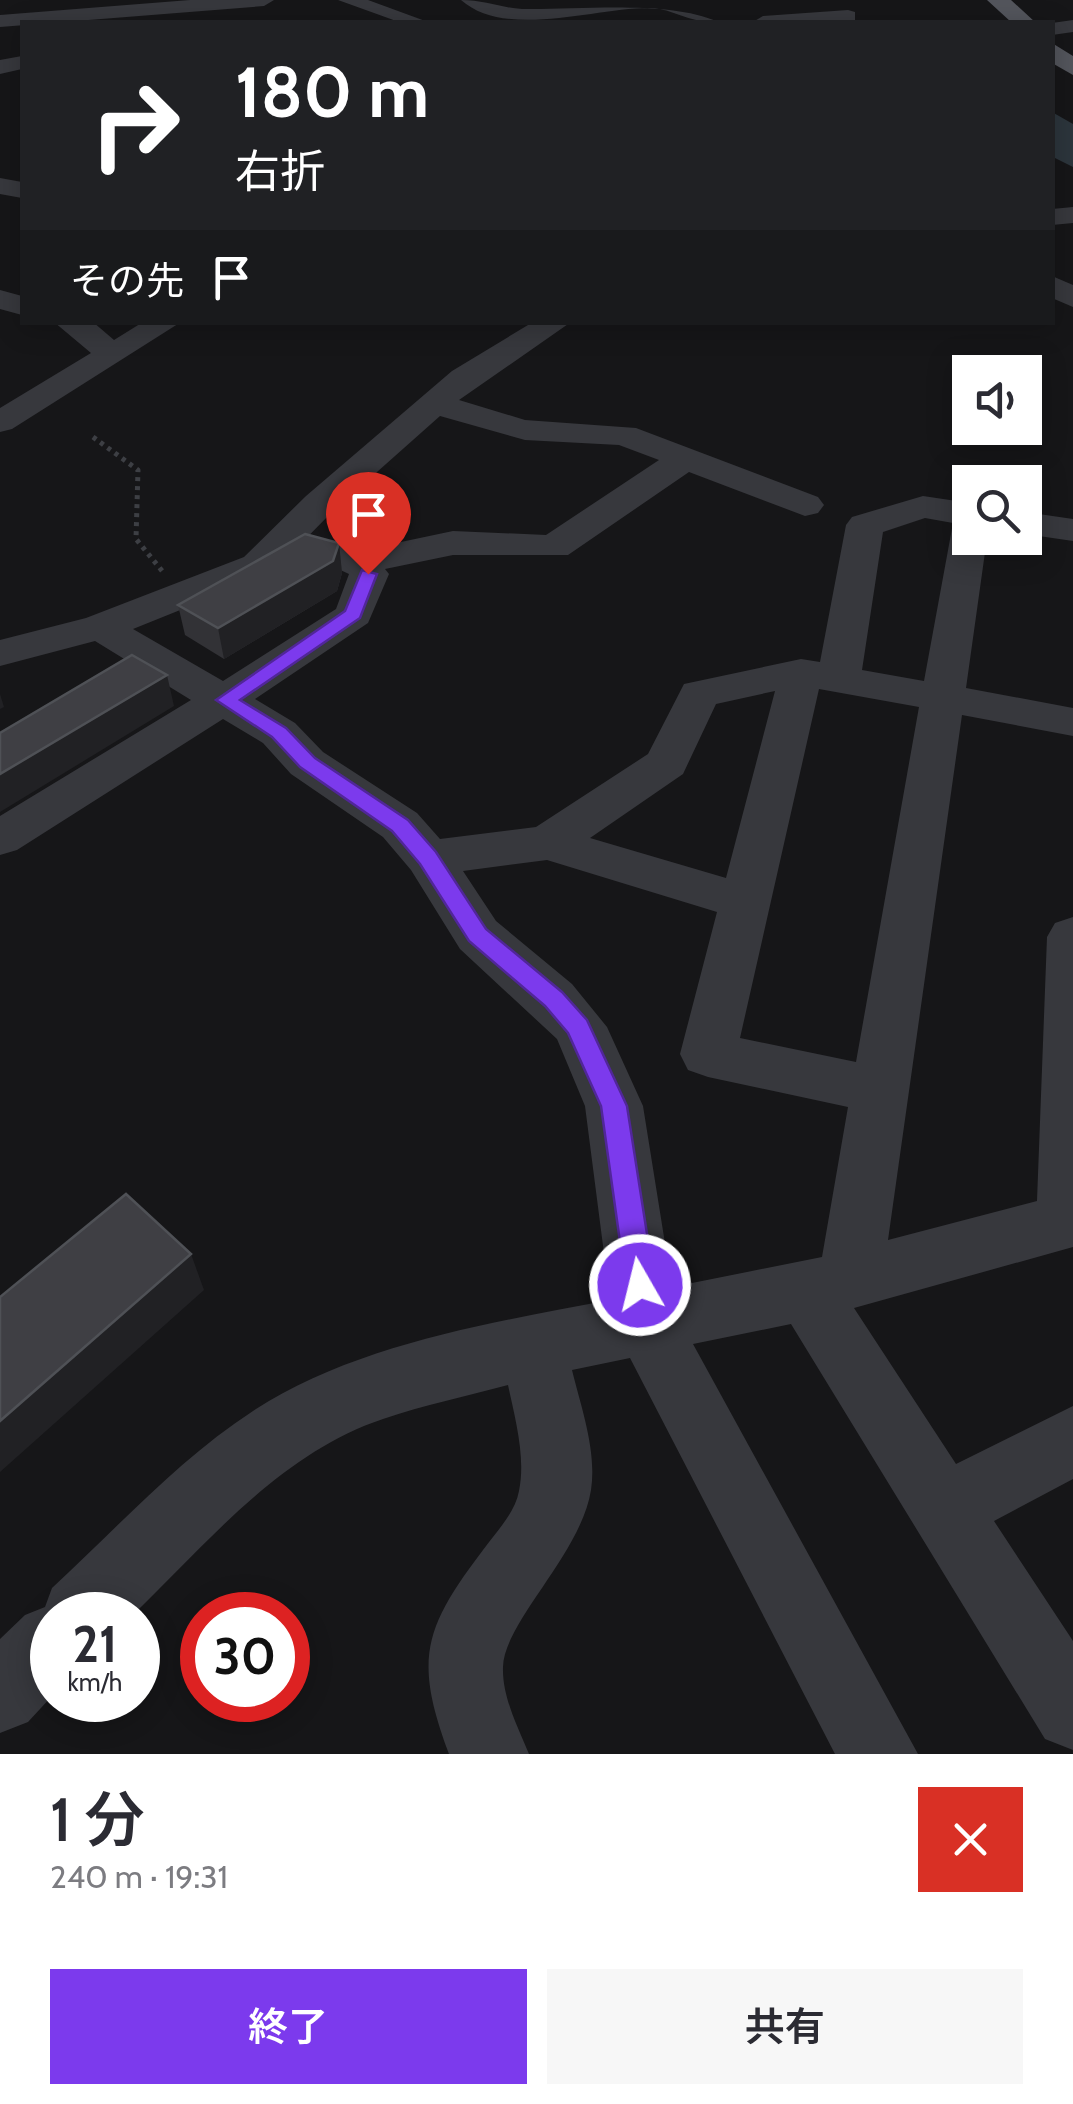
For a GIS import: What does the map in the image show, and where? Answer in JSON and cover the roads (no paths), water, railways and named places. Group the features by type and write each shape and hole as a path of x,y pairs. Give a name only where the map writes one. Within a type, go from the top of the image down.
{"main road":[{"path":"998,0 1022,20"}],"street":[{"path":"178,0 201,2"},
{"path":"20,48 2,14 75,14 264,0"},
{"path":"348,0 412,20"},
{"path":"471,0 533,18 656,2 703,20"},
{"path":"784,20 857,13"},
{"path":"71,325 87,332 110,353"},
{"path":"0,422 161,325"},
{"path":"0,653 102,628 258,565 464,378 551,325"},
{"path":"436,403 483,421 525,430 624,435 805,505"},
{"path":"282,540 361,562 454,544 554,546 686,458"},
{"path":"880,1090 708,1054 744,902 865,526 923,507 952,511"},
{"path":"1042,525 1073,530"},
{"path":"965,555 880,1090 828,1285 946,1508 1073,1712"},
{"path":"0,838 226,700 354,614 368,574 361,562"},
{"path":"102,628 279,733 326,776 381,810 428,858 478,935 553,999 578,1028 599,1066 614,1106 646,1321 878,1754"},
{"path":"548,842 667,762 699,694 820,675 1073,722"},
{"path":"428,858 548,842 744,902"},
{"path":"103,1592 177,1517 280,1432 370,1389 534,1346 828,1285 1070,1220 1073,937"},
{"path":"489,1754 466,1696 463,1660 486,1608 539,1535 556,1490 534,1346"},
{"path":"946,1508 1073,1441"},
{"path":"0,1694 30,1664"}]}
